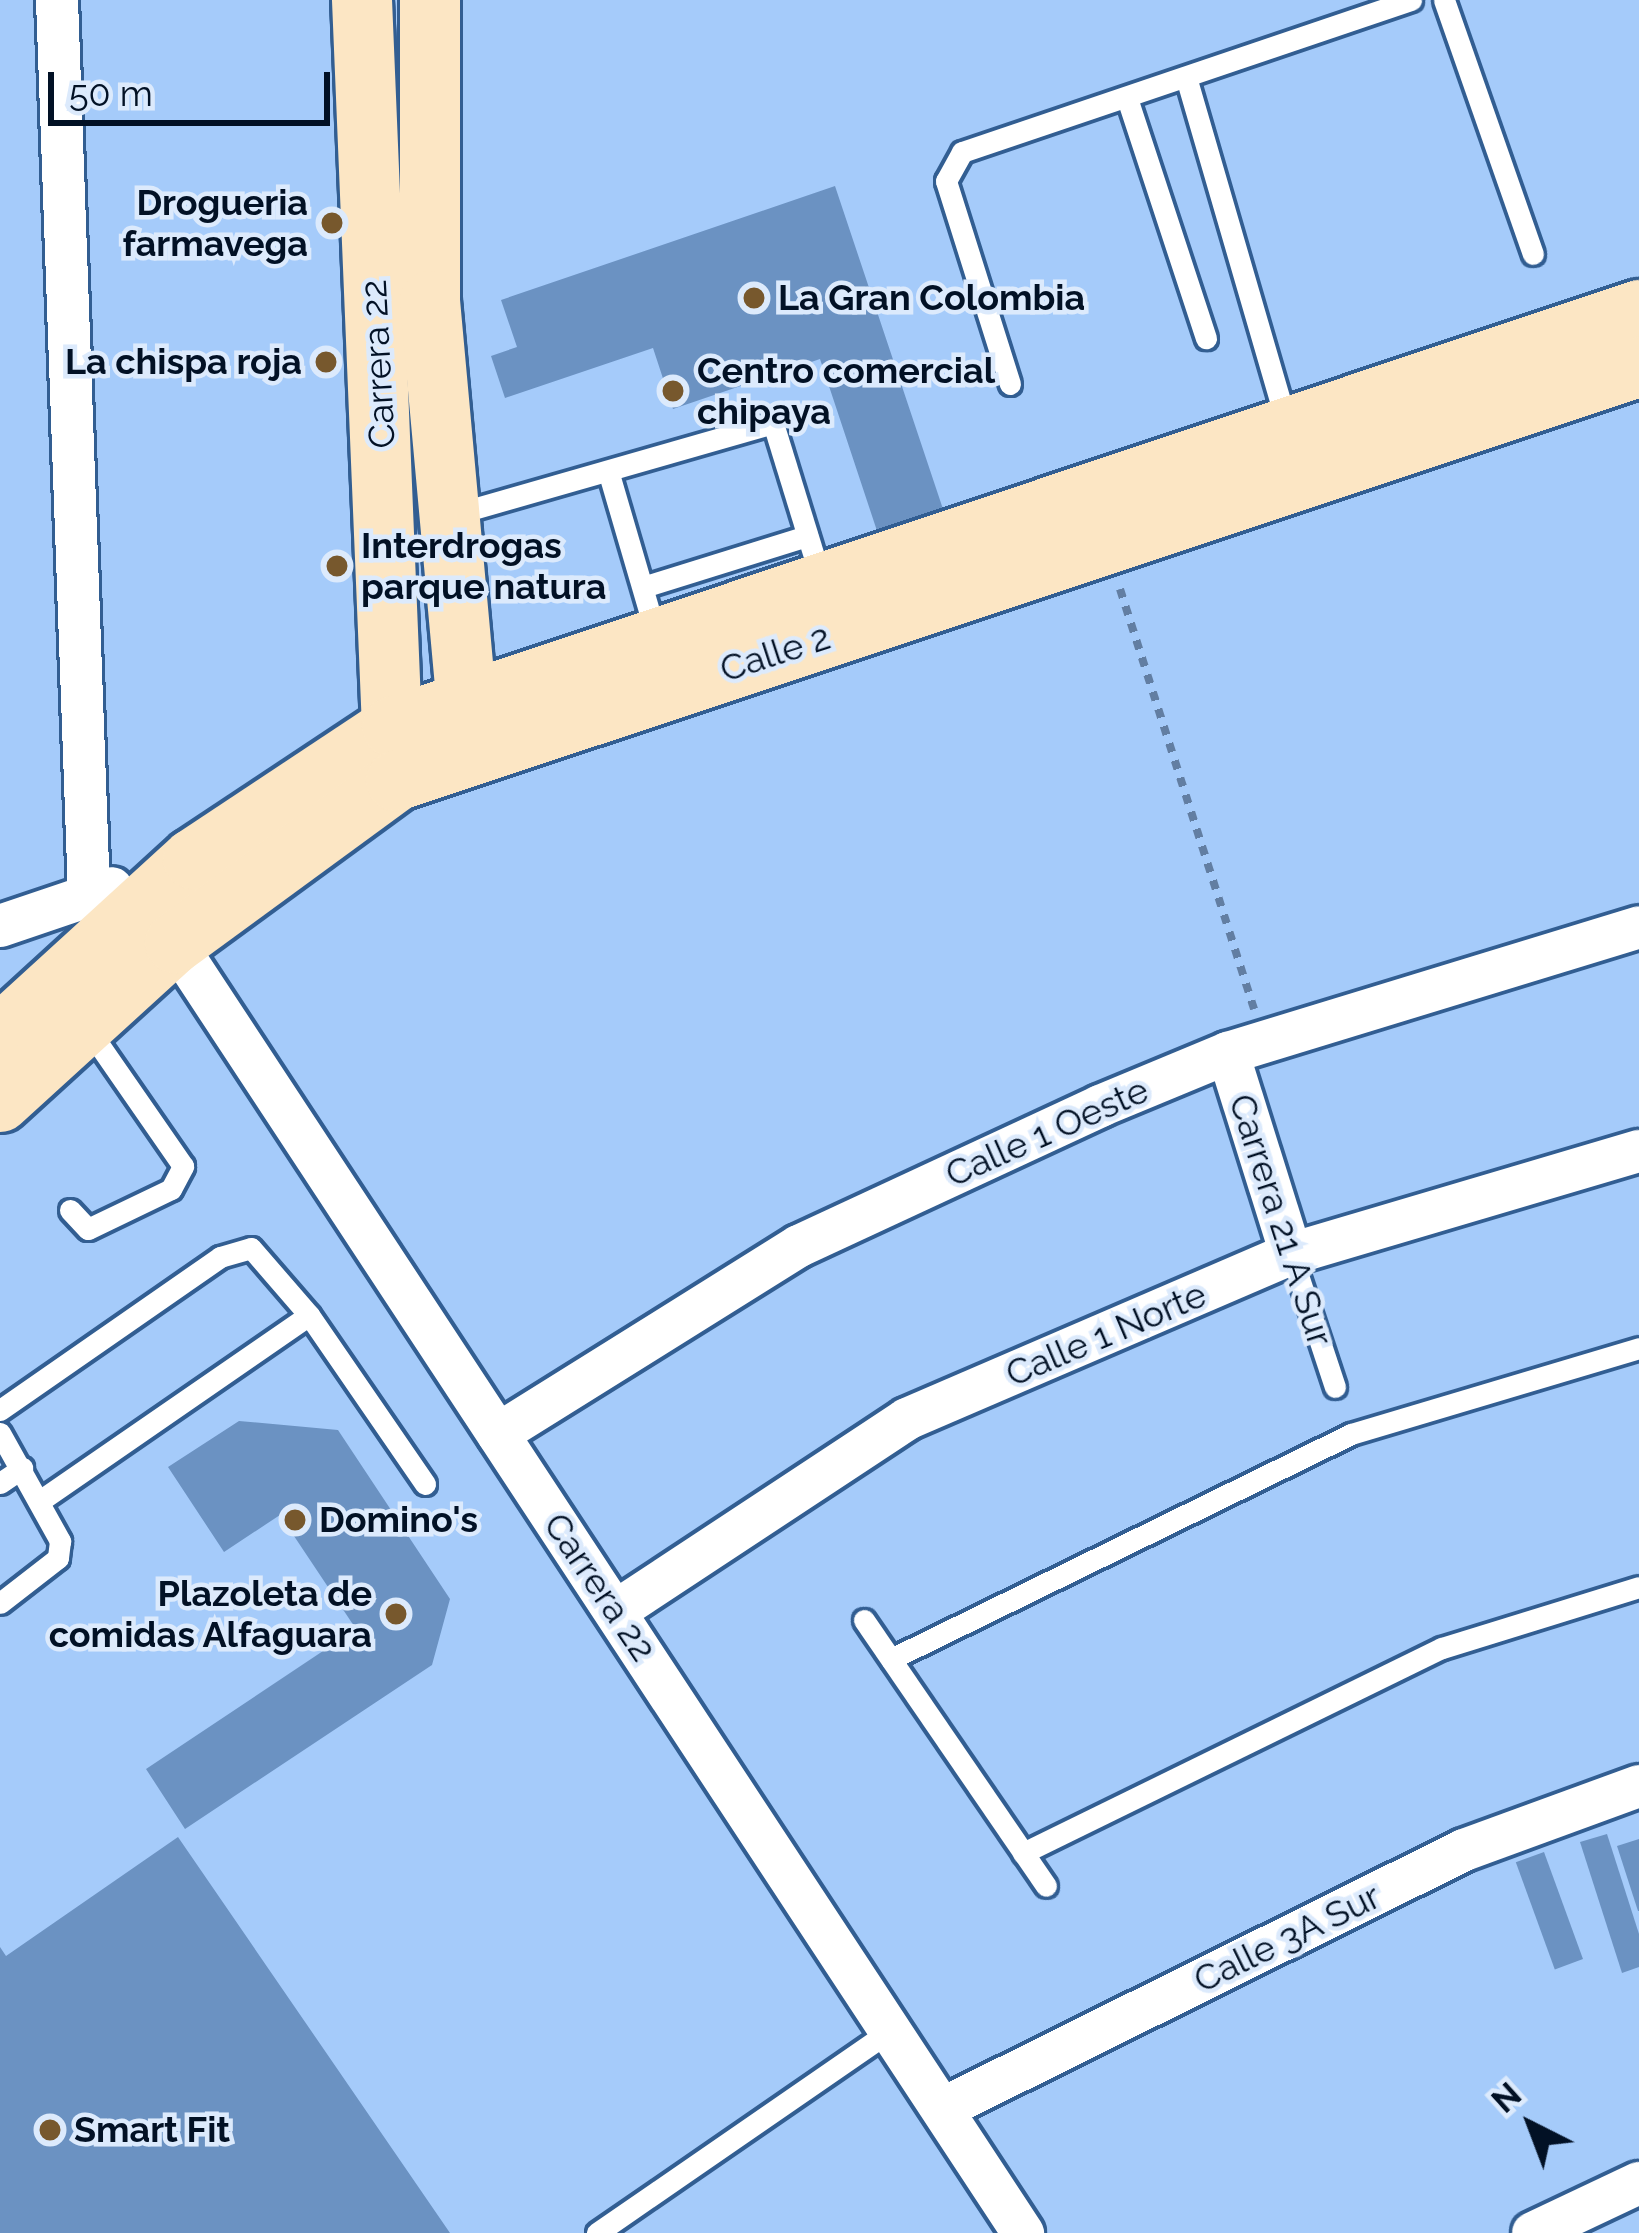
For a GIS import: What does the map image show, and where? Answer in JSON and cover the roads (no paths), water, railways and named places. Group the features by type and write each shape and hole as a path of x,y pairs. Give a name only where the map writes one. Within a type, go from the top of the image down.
{"main road":[{"name":"Carrera 22","path":"362,0 392,727"},
{"name":"Carrera 22","path":"430,0 430,302 466,699"},
{"name":"Calle 2","path":"0,1102 175,943 396,781 657,635 814,558 1287,425 1639,310"},
{"name":"Calle 2","path":"0,1034 193,860 392,727 657,635 1105,542 1639,368"}],"street":[{"path":"57,0 89,896"},
{"path":"0,926 193,860"},
{"name":"Calle 1 Oeste","path":"498,1434 799,1246 1228,1053 1639,927"},
{"name":"Carrera 22","path":"175,943 894,2027 1023,2233"},
{"name":"Carrera 21 A Sur","path":"1228,1053 1291,1253"},
{"name":"Calle 1 Norte","path":"616,1611 907,1419 1291,1253 1639,1151"},
{"name":"Calle 3A Sur","path":"944,2108 1464,1850 1639,1786"},
{"path":"1533,2233 1639,2183"}],"lane":[{"path":"1010,384 949,167 962,152 1411,0"},
{"path":"1444,0 1533,254"},
{"path":"1186,76 1287,425"},
{"path":"1126,98 1206,338"},
{"path":"451,515 609,474 773,423 814,558"},
{"path":"609,474 657,635"},
{"path":"70,1210 88,1228 171,1189 183,1166 86,1025"},
{"path":"0,1410 220,1257 251,1248 309,1315 425,1484"},
{"name":"Carrera 21 A Sur","path":"1291,1253 1335,1387"},
{"path":"44,1498 309,1315"},
{"path":"891,1660 1351,1434 1639,1348"},
{"path":"0,1433 44,1498 58,1558 0,1603"},
{"path":"0,1483 22,1468"},
{"path":"1023,1853 1442,1648 1639,1587"},
{"path":"864,1621 1046,1886"},
{"path":"597,2233 894,2027"}],"place":[{"name":"Drogueria farmavega","path":"332,223"},
{"name":"La Gran Colombia","path":"754,298"},
{"name":"La chispa roja","path":"326,362"},
{"name":"Centro comercial chipaya","path":"673,391"},
{"name":"Interdrogas parque natura","path":"337,566"},
{"name":"Domino's","path":"295,1520"},
{"name":"Plazoleta de comidas Alfaguara","path":"396,1614"},
{"name":"Smart Fit","path":"50,2130"}]}
